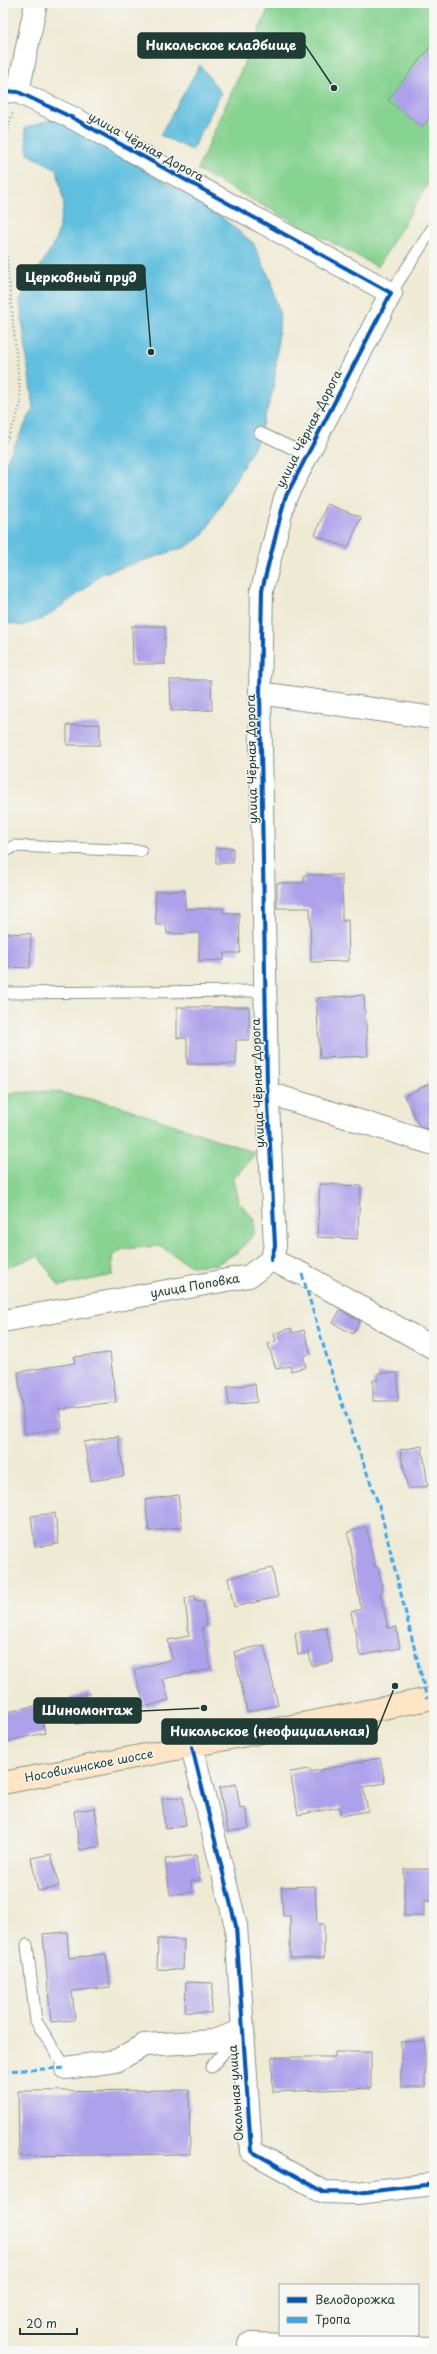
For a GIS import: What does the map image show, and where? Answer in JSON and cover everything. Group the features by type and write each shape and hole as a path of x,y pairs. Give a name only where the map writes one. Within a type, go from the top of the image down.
{"main road":[{"name":"Носовихинское шоссе","path":"3,1783 192,1747 434,1698"}],"street":[{"path":"10,92 36,3"},
{"name":"улица Чёрная Дорога","path":"10,92 73,118 391,293 285,498 262,590 260,693 268,1093 275,1246 272,1260"},
{"path":"260,693 434,718"},
{"path":"268,1093 434,1144"},
{"path":"272,1260 302,1274 434,1348"},
{"name":"улица Поповка","path":"3,1321 249,1276 272,1260"},
{"path":"192,1747 236,1926 242,2031"},
{"name":"Окольная улица","path":"66,2068 116,2061 144,2046 213,2041 242,2031 251,2151 324,2192 357,2193 434,2184"},
{"path":"249,2344 434,2348"}],"lane":[{"path":"391,293 434,226"},
{"path":"260,433 307,455"},
{"path":"3,853 14,846 141,852"},
{"path":"4,993 219,987 266,991"},
{"path":"27,1945 36,2021 66,2068"},
{"path":"211,2067 242,2031"}],"path":[{"path":"3,149 10,92"},
{"path":"3,220 21,403 14,424 3,446"}],"green space":[{"path":"271,3 434,3 434,174 378,267 197,170"},
{"path":"52,1091 114,1104 256,1153 233,1179 238,1201 255,1220 254,1234 239,1251 217,1264 191,1266 160,1246 123,1249 112,1256 113,1275 59,1286 39,1256 3,1268 3,1098 13,1093"}],"water":[{"path":"200,65 221,93 192,150 160,135"},
{"path":"56,118 214,211 253,243 270,279 280,316 274,388 256,444 203,535 186,547 101,574 85,589 43,619 21,626 8,623 3,619 3,468 33,409 20,301 56,240 64,205 57,169 28,154 25,128"}],"building":[{"path":"434,42 434,112 422,127 388,100"},
{"path":"327,504 361,517 348,548 315,535"},
{"path":"132,626 165,626 165,664 133,664"},
{"path":"170,680 211,680 212,710 171,711"},
{"path":"100,724 100,745 67,745 67,725"},
{"path":"216,848 233,848 233,863 216,863"},
{"path":"304,875 342,875 342,921 348,920 349,961 311,962 310,908 277,908 277,883 304,883"},
{"path":"185,890 185,909 223,908 223,913 239,913 240,953 224,953 224,960 199,961 199,933 167,934 166,925 156,925 155,891"},
{"path":"3,933 31,934 30,968 3,967"},
{"path":"364,995 368,1056 320,1058 316,998"},
{"path":"177,1007 249,1007 249,1040 236,1040 236,1064 187,1064 187,1038 177,1038"},
{"path":"434,1081 434,1131 420,1127 404,1096"},
{"path":"320,1184 361,1186 357,1239 317,1237"},
{"path":"340,1310 360,1321 353,1334 333,1323"},
{"path":"291,1328 293,1333 304,1330 311,1354 303,1356 306,1367 291,1371 290,1366 276,1369 268,1344 276,1341 274,1334"},
{"path":"110,1353 116,1402 59,1409 62,1428 25,1434 18,1372 75,1363 74,1357"},
{"path":"378,1373 398,1373 398,1401 373,1401 373,1380 378,1380"},
{"path":"255,1384 257,1402 229,1405 227,1387"},
{"path":"118,1436 124,1476 91,1481 84,1442"},
{"path":"422,1446 428,1486 408,1489 400,1450"},
{"path":"178,1495 182,1527 149,1531 145,1500"},
{"path":"55,1513 59,1544 35,1547 31,1516"},
{"path":"366,1527 375,1567 378,1567 383,1592 380,1593 388,1628 396,1627 400,1648 360,1656 351,1612 361,1609 348,1532"},
{"path":"272,1568 278,1597 234,1607 228,1578"},
{"path":"195,1596 196,1601 203,1600 206,1626 202,1627 211,1669 163,1679 169,1700 145,1707 134,1670 172,1659 168,1640 189,1636 185,1598"},
{"path":"326,1628 333,1662 312,1666 309,1653 298,1655 295,1633"},
{"path":"264,1645 278,1705 247,1712 234,1652"},
{"path":"89,1693 94,1720 76,1724 70,1698"},
{"path":"39,1705 45,1733 3,1742 3,1713"},
{"path":"380,1758 385,1783 363,1787 368,1811 341,1816 340,1807 298,1815 290,1772 310,1769 310,1772"},
{"path":"236,1784 240,1808 245,1807 249,1828 228,1832 219,1788"},
{"path":"183,1797 186,1826 165,1828 162,1799"},
{"path":"95,1808 100,1846 80,1850 74,1811"},
{"path":"51,1854 59,1887 38,1891 31,1858"},
{"path":"196,1855 200,1880 191,1881 193,1892 170,1895 165,1859"},
{"path":"404,1869 434,1869 434,1901 424,1901 424,1916 404,1916"},
{"path":"315,1886 317,1924 324,1924 324,1958 290,1958 290,1916 283,1916 281,1887"},
{"path":"67,1932 69,1958 106,1954 110,1987 72,1991 75,2020 51,2022 43,1934"},
{"path":"158,1939 184,1940 183,1970 157,1969"},
{"path":"186,1982 213,1983 211,2013 185,2012"},
{"path":"425,2041 425,2087 401,2087 401,2042"},
{"path":"335,2052 371,2052 371,2088 273,2092 272,2057 335,2057"},
{"path":"189,2090 190,2154 19,2156 18,2091"}],"marked path":[{"path":"302,1274 335,1384 380,1509 427,1699"},
{"path":"3,2071 66,2068"}],"cycle path":[{"path":"3,91 18,92 73,118 391,293 285,498 262,590 260,693 267,1083 275,1246 271,1260"},
{"path":"192,1747 236,1926 251,2151 324,2192 357,2193 434,2184"}],"place":[{"name":"Никольское кладбище","path":"334,88"},
{"name":"Церковный пруд","path":"151,352"},
{"name":"Никольское (неофициальная)","path":"395,1686"},
{"name":"Шиномонтаж","path":"204,1708"}]}
